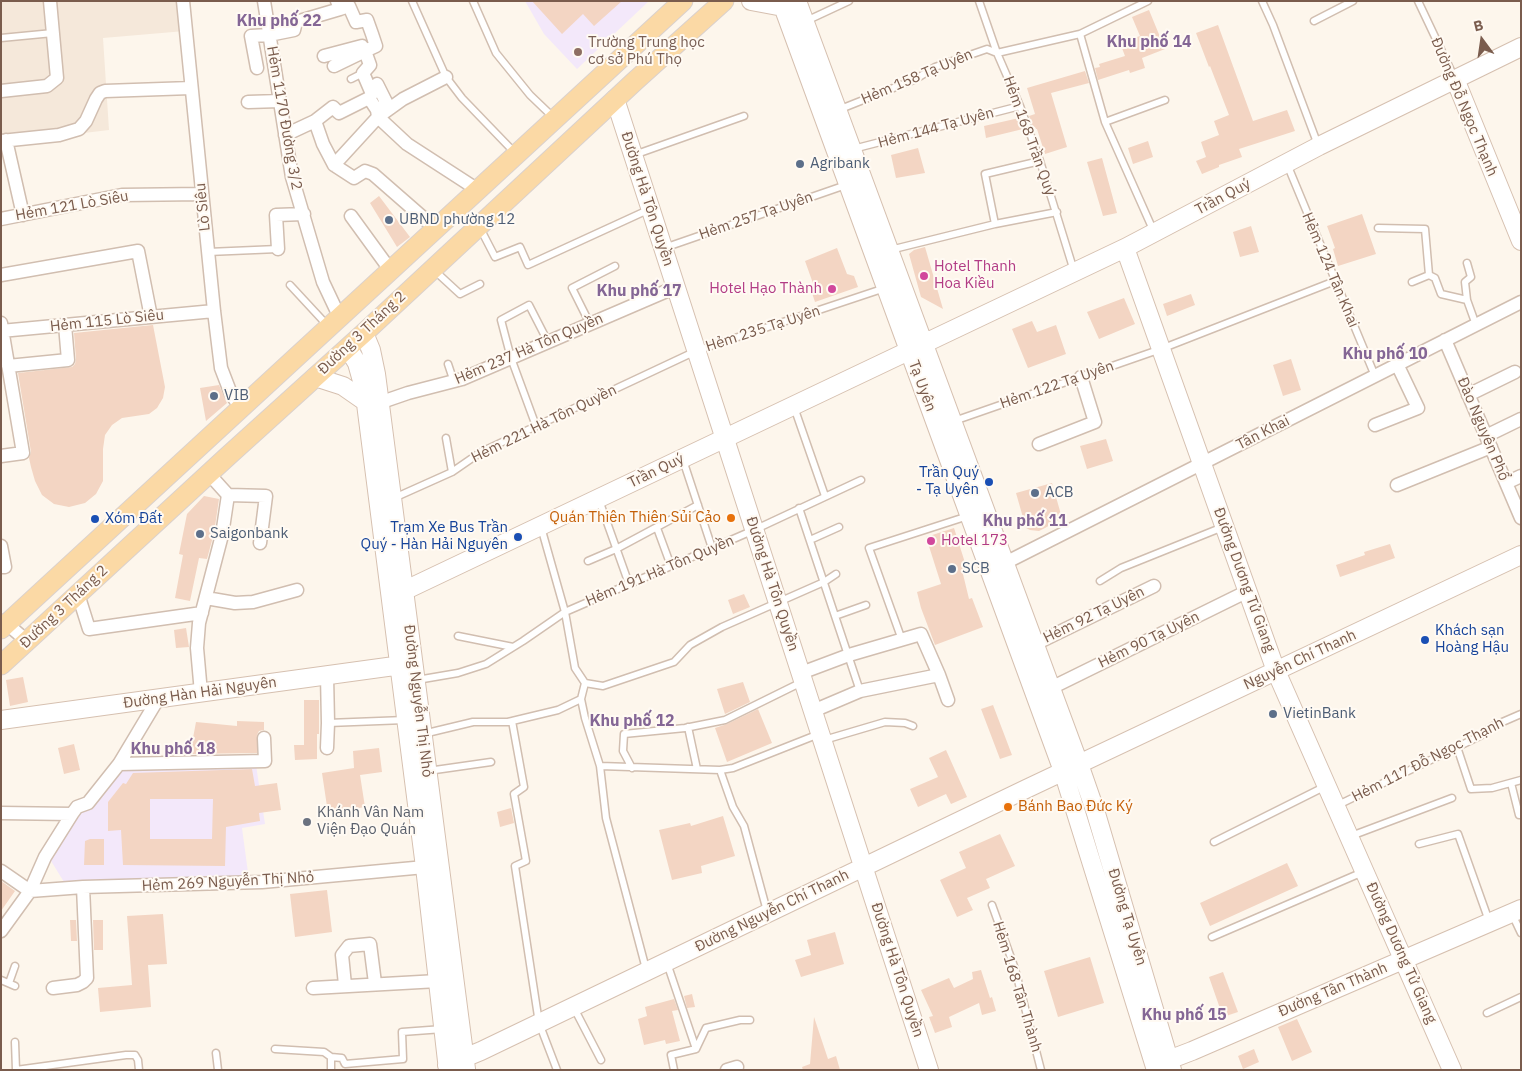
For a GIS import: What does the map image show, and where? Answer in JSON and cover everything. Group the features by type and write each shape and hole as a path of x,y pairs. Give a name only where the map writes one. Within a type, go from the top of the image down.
{"main road":[{"name":"Đường 3 Tháng 2","path":"3,625 391,271 683,1"},
{"name":"Đường 3 Tháng 2","path":"1,665 348,348 615,99 724,1"},
{"path":"751,1 787,3"},
{"name":"Tạ Uyên","path":"787,3 804,22 852,150 889,250 916,347 969,515 1035,644 1051,688 1071,768"},
{"name":"Tạ Uyên","path":"787,3 848,184 886,288 953,422 997,567 1071,768"},
{"name":"Trần Quý","path":"397,594 1154,234 1319,146 1521,47"},
{"name":"Đường Đỗ Ngọc Thạnh","path":"1454,79 1521,241"},
{"path":"598,80 615,99"},
{"name":"Đường Hà Tôn Quyền","path":"615,99 929,1070"},
{"name":"Đường Dương Tử Giang","path":"1125,248 1276,671 1452,1070"},
{"path":"338,319 364,333"},
{"path":"338,319 348,348"},
{"name":"Đường Nguyễn Thị Nhỏ","path":"364,333 371,350 373,402 407,672 422,734 465,1064"},
{"name":"Đường Nguyễn Thị Nhỏ","path":"348,348 357,363 373,402 392,499 397,594"},
{"path":"315,377 343,386 373,402"},
{"name":"Nguyễn Chí Thanh","path":"1071,768 1521,555"},
{"name":"Đường Nguyễn Thị Nhỏ","path":"407,672 406,720 448,1068"},
{"name":"Đường Hàn Hải Nguyên","path":"1,720 327,675 407,672"},
{"name":"Đường Nguyễn Chí Thanh","path":"448,1068 465,1064 539,1023 1071,768"},
{"name":"Đường Tạ Uyên","path":"1071,768 1094,810 1160,1067"},
{"name":"Đường Tân Thành","path":"1160,1067 1516,911"}],"street":[{"path":"1,91 47,86 58,78 50,1"},
{"name":"Lò Siêu","path":"183,1 190,88 221,368 231,394 241,408"},
{"name":"Hẻm 1170 Đường 3/2","path":"264,1 292,177 323,282 338,319"},
{"path":"257,68 252,36 294,30 296,22 338,5 349,6 356,22 367,20 376,46 334,66"},
{"path":"285,135 315,121 333,106 339,113 369,98 372,94 363,73 370,65 362,46 324,56"},
{"path":"378,113 446,77"},
{"path":"334,165 387,104 377,84"},
{"path":"23,215 4,141 59,135 79,129 86,121 99,94 105,91 190,88"},
{"path":"369,98 378,113 407,144 478,190"},
{"path":"248,102 280,101"},
{"path":"315,121 323,144 334,165 354,178 365,171 373,174 436,229"},
{"name":"Hẻm 121 Lò Siêu","path":"1,219 122,195 202,194"},
{"path":"278,249 276,215 304,214"},
{"path":"351,216 391,271"},
{"path":"1,275 138,251 151,316"},
{"name":"Hẻm 237 Hà Tôn Quyền","path":"373,402 454,382 676,287"},
{"name":"Tân Khai","path":"997,567 1521,302"},
{"name":"Hẻm 115 Lò Siêu","path":"2,328 65,325 214,311"},
{"path":"8,366 68,360 65,325"},
{"path":"1,456 23,453 2,328"},
{"name":"Đào Nguyên Phổ","path":"1445,340 1521,518"},
{"path":"1375,425 1418,408 1397,364"},
{"path":"1468,395 1515,372"},
{"path":"1039,444 1095,422 1081,376"},
{"path":"1397,485 1488,442 1521,419"},
{"path":"209,474 228,495 266,496 260,543"},
{"path":"1506,484 1521,476"},
{"path":"201,693 197,648 199,623 222,535 228,495"},
{"path":"1,546 5,567 1,567"},
{"name":"Hẻm 92 Tạ Uyên","path":"1035,644 1154,586"},
{"path":"206,598 235,603 253,602 297,590"},
{"name":"Hẻm 90 Tạ Uyên","path":"1051,688 1248,591"},
{"path":"78,594 89,629 202,613"},
{"path":"3,625 27,641"},
{"path":"802,677 849,656 921,634 948,700"},
{"path":"327,675 327,748"},
{"path":"813,711 860,691 939,675"},
{"path":"1,931 30,891 45,857 72,814 77,807 88,803 119,764 158,699"},
{"path":"119,764 265,761 264,738"},
{"path":"1,813 72,814"},
{"name":"Hẻm 269 Nguyễn Thị Nhỏ","path":"30,891 83,887 115,888 262,882 425,867"},
{"path":"1,871 30,891"},
{"path":"53,988 77,985 87,978 83,887"},
{"path":"345,986 342,955 348,946 370,944 375,984"},
{"path":"313,988 438,981"}],"lane":[{"path":"412,1 446,77 462,98 517,154"},
{"path":"473,1 496,53 530,95 555,118"},
{"path":"804,22 849,1"},
{"name":"Hẻm 168 Trần Quý","path":"979,1 997,53 1020,106 1040,161 1075,272"},
{"name":"Hẻm 158 Tạ Uyên","path":"837,110 916,79 935,67 987,49 997,53 1080,34 1148,1"},
{"path":"1262,1 1319,146"},
{"path":"1314,21 1353,1"},
{"name":"Đường Đỗ Ngọc Thạnh","path":"1418,1 1454,79"},
{"path":"1,38 53,33"},
{"path":"1080,34 1105,122 1154,234"},
{"path":"351,79 363,73"},
{"path":"1105,122 1165,100"},
{"name":"Hẻm 144 Tạ Uyên","path":"852,150 1020,106"},
{"path":"633,156 744,116"},
{"path":"995,224 985,174 1040,161"},
{"name":"Hẻm 124 Tân Khai","path":"1286,163 1375,376"},
{"name":"Hẻm 257 Tạ Uyên","path":"663,248 848,184"},
{"path":"478,225 495,257 520,247 528,265 650,209"},
{"path":"889,250 995,224 1057,212"},
{"path":"1378,228 1425,229 1429,275"},
{"path":"208,252 278,249"},
{"path":"1467,264 1471,277 1465,282 1467,300 1476,325"},
{"path":"590,324 572,288 615,266"},
{"path":"432,268 460,294 480,284"},
{"path":"1412,282 1429,275 1435,278 1441,294 1467,300"},
{"name":"Hẻm 122 Tạ Uyên","path":"953,422 1162,349 1335,282"},
{"path":"290,286 338,319"},
{"name":"Hẻm 235 Tạ Uyên","path":"696,351 886,288"},
{"path":"536,426 511,358 501,320 529,305 548,342"},
{"name":"Hẻm 221 Hà Tôn Quyền","path":"392,499 452,472 481,452 696,351"},
{"path":"448,364 454,382"},
{"path":"794,405 825,496"},
{"path":"446,438 452,472"},
{"path":"682,458 712,548"},
{"name":"Hẻm 191 Hà Tôn Quyền","path":"407,672 458,673 486,664 566,612 754,530 861,480"},
{"path":"599,498 629,584"},
{"path":"588,561 616,549 698,505"},
{"path":"800,508 860,691"},
{"path":"902,640 869,548 969,515"},
{"path":"540,526 566,612 575,668 585,684 581,699 600,766 606,818 647,971"},
{"path":"1100,581 1121,568 1225,526"},
{"path":"810,540 839,527"},
{"path":"657,528 671,566"},
{"path":"585,684 603,686 674,662 690,645 722,627 824,582 836,574"},
{"path":"835,616 866,605"},
{"path":"458,636 513,647"},
{"path":"632,768 623,751 624,734 688,727 725,720 802,677"},
{"path":"422,734 473,722 508,722 558,710 581,699"},
{"name":"Hẻm 117 Đỗ Ngọc Thạnh","path":"1336,806 1480,736 1491,727 1521,714"},
{"path":"328,723 406,720"},
{"path":"512,721 524,787 514,794 526,861 515,866 539,1023 557,1070"},
{"path":"600,766 720,770 732,768 821,737 885,722 905,723 913,726"},
{"path":"688,727 697,769"},
{"path":"1457,747 1472,790 1492,788 1521,780"},
{"path":"427,771 491,762"},
{"path":"720,770 733,807 744,826 768,913"},
{"path":"1511,783 1519,815 1521,814"},
{"path":"1214,842 1327,785"},
{"path":"1350,837 1452,798"},
{"path":"1419,844 1458,834 1489,922"},
{"path":"1212,937 1365,871"},
{"name":"Hẻm 168 Tân Thành","path":"992,905 1015,969 1041,1070"},
{"path":"1516,911 1521,933"},
{"path":"667,962 696,1049"},
{"path":"1,980 12,984 14,966"},
{"path":"1487,1012 1521,997"},
{"path":"573,1007 601,1060"},
{"path":"696,1049 706,1028 740,1020 750,1020"},
{"path":"275,1049 324,1052 331,1057 342,1058 345,1064 403,1059 402,1032 444,1029"},
{"path":"15,1042 16,1070 126,1055 135,1055 140,1070"},
{"path":"674,1070 671,1055 696,1049"},
{"path":"216,1053 218,1070"},
{"path":"331,1057 331,1070"}],"shaded area":[{"path":"1,1 182,1 185,31 103,38 109,130 1,143"},
{"name":"Trường Trung học cơ sở Phú Thọ","path":"525,1 649,1 577,69 544,34"},
{"path":"256,765 265,824 242,828 249,880 64,882 48,856 80,808 123,768"}],"building":[{"path":"532,1 622,1 594,26 583,14 562,34"},
{"path":"1149,10 1165,49 1142,58 1145,68 1130,73 1129,70 1098,80 1095,68 1100,67 1099,64 1125,56 1120,43 1140,36 1132,17"},
{"path":"1218,25 1253,121 1287,110 1295,131 1239,149 1242,157 1219,165 1219,167 1202,174 1196,161 1206,157 1201,142 1219,135 1214,121 1229,115 1196,33"},
{"path":"1085,71 1089,83 1051,93 1067,147 1045,154 1037,129 1033,127 1029,116 1035,114 1027,88"},
{"path":"1019,118 1023,129 986,138 984,126"},
{"path":"1148,141 1153,157 1133,164 1128,148"},
{"path":"918,148 925,173 896,178 891,155"},
{"path":"1102,158 1117,213 1103,216 1087,162"},
{"name":"UBND phường 12","path":"379,196 410,237 397,247 370,203"},
{"path":"1362,214 1376,254 1338,266 1333,249 1335,248 1327,226"},
{"path":"1251,226 1259,252 1240,257 1233,232"},
{"name":"Hotel Thanh Hoa Kiều","path":"925,247 943,309 921,297 909,254 914,250"},
{"path":"837,248 847,274 854,276 858,287 815,302 811,290 815,289 805,261"},
{"path":"1191,294 1195,305 1167,316 1163,304"},
{"path":"1124,298 1135,324 1099,339 1087,312"},
{"path":"1032,321 1037,332 1056,325 1066,354 1028,368 1012,329"},
{"path":"153,325 165,387 163,398 157,408 149,414 122,418 112,425 105,435 103,481 96,494 85,503 69,507 54,504 42,495 31,467 29,458 31,452 18,373 72,367 76,359 74,333"},
{"path":"1291,359 1301,390 1283,396 1273,365"},
{"name":"VIB","path":"219,385 227,403 206,421 200,388"},
{"path":"1106,439 1113,461 1087,469 1080,446"},
{"path":"1052,483 1062,518 1039,531 1026,528 1016,493"},
{"name":"Saigonbank","path":"204,496 219,499 214,533 207,559 199,558 190,601 175,598 183,555 179,554 187,514"},
{"path":"954,528 967,569 962,570 969,599 972,598 983,627 935,645 917,592 941,584 926,537"},
{"path":"1390,544 1395,558 1340,577 1336,565 1365,555 1364,552"},
{"path":"744,594 750,607 733,614 728,600"},
{"path":"186,628 189,647 176,648 174,630"},
{"path":"23,677 28,702 10,706 6,680"},
{"path":"743,682 750,702 725,714 717,689"},
{"path":"304,700 319,700 317,759 295,760 294,745 304,745"},
{"path":"993,705 1012,755 1000,759 981,709"},
{"path":"758,709 772,743 727,762 715,728"},
{"path":"237,721 264,722 264,730 259,731 257,735 257,753 190,754 196,722 237,726"},
{"path":"74,744 80,770 64,774 58,748"},
{"path":"379,748 382,772 360,775 365,807 328,813 322,773 354,768 353,751"},
{"path":"946,750 967,797 951,804 946,794 918,807 910,789 938,777 929,758"},
{"path":"252,769 255,786 277,783 281,810 259,813 260,821 226,827 225,866 123,865 121,830 108,831 108,802 123,783 126,784 133,773","holes":["150,799 213,799 212,839 150,839"]},
{"path":"511,808 514,823 500,827 497,812"},
{"path":"723,816 735,856 701,866 702,873 672,880 659,830 690,823 691,826"},
{"path":"1000,834 1015,866 986,879 990,888 967,898 973,910 957,917 940,880 966,868 959,852"},
{"path":"104,839 104,865 84,865 85,841"},
{"path":"1287,863 1298,886 1210,926 1200,903"},
{"path":"1,881 15,891 1,911"},
{"path":"327,890 332,932 295,937 290,894"},
{"path":"163,914 167,964 148,965 151,1007 100,1012 98,988 132,985 127,916"},
{"path":"70,920 76,920 77,941 71,941"},
{"path":"93,920 103,920 103,950 94,950"},
{"path":"835,932 844,964 801,977 795,960 811,955 807,940"},
{"path":"1090,957 1104,1003 1058,1017 1044,971"},
{"path":"981,970 996,1011 982,1015 979,1003 949,1017 952,1027 935,1033 929,1017 933,1016 921,990 949,978 954,988 973,979 972,972"},
{"path":"1223,972 1238,1012 1223,1017 1209,977"},
{"path":"692,994 695,1007 687,1008 684,996"},
{"path":"674,999 678,1010 672,1011 680,1041 666,1044 665,1040 644,1045 638,1019 647,1016 645,1007"},
{"path":"814,1017 828,1059 836,1056 840,1070 803,1070 802,1067 810,1064"},
{"path":"1297,1019 1312,1052 1292,1061 1278,1027"},
{"path":"1254,1049 1259,1062 1243,1069 1238,1056"}],"place":[{"name":"Trường Trung học cơ sở Phú Thọ","path":"578,52"},
{"name":"Agribank","path":"800,164"},
{"name":"UBND phường 12","path":"389,220"},
{"name":"Hotel Thanh Hoa Kiều","path":"924,276"},
{"name":"Hotel Hạo Thành","path":"832,289"},
{"name":"VIB","path":"214,396"},
{"name":"Trần Quý - Tạ Uyên","path":"989,482"},
{"name":"ACB","path":"1035,493"},
{"name":"Quán Thiên Thiên Sủi Cảo","path":"731,518"},
{"name":"Xóm Đất","path":"95,519"},
{"name":"Saigonbank","path":"200,534"},
{"name":"Trạm Xe Bus Trần Quý - Hàn Hải Nguyên","path":"518,537"},
{"name":"Hotel 173","path":"931,541"},
{"name":"SCB","path":"952,569"},
{"name":"Khách sạn Hoàng Hậu","path":"1425,640"},
{"name":"VietinBank","path":"1273,714"},
{"name":"Bánh Bao Đức Ký","path":"1008,807"},
{"name":"Khánh Vân Nam Viện Đạo Quán","path":"307,822"}],"district":[{"name":"Khu phố 22","path":"279,21"},
{"name":"Khu phố 14","path":"1149,42"},
{"name":"Khu phố 17","path":"639,291"},
{"name":"Khu phố 10","path":"1385,354"},
{"name":"Khu phố 11","path":"1025,521"},
{"name":"Khu phố 12","path":"632,721"},
{"name":"Khu phố 18","path":"173,749"},
{"name":"Khu phố 15","path":"1184,1015"}]}
